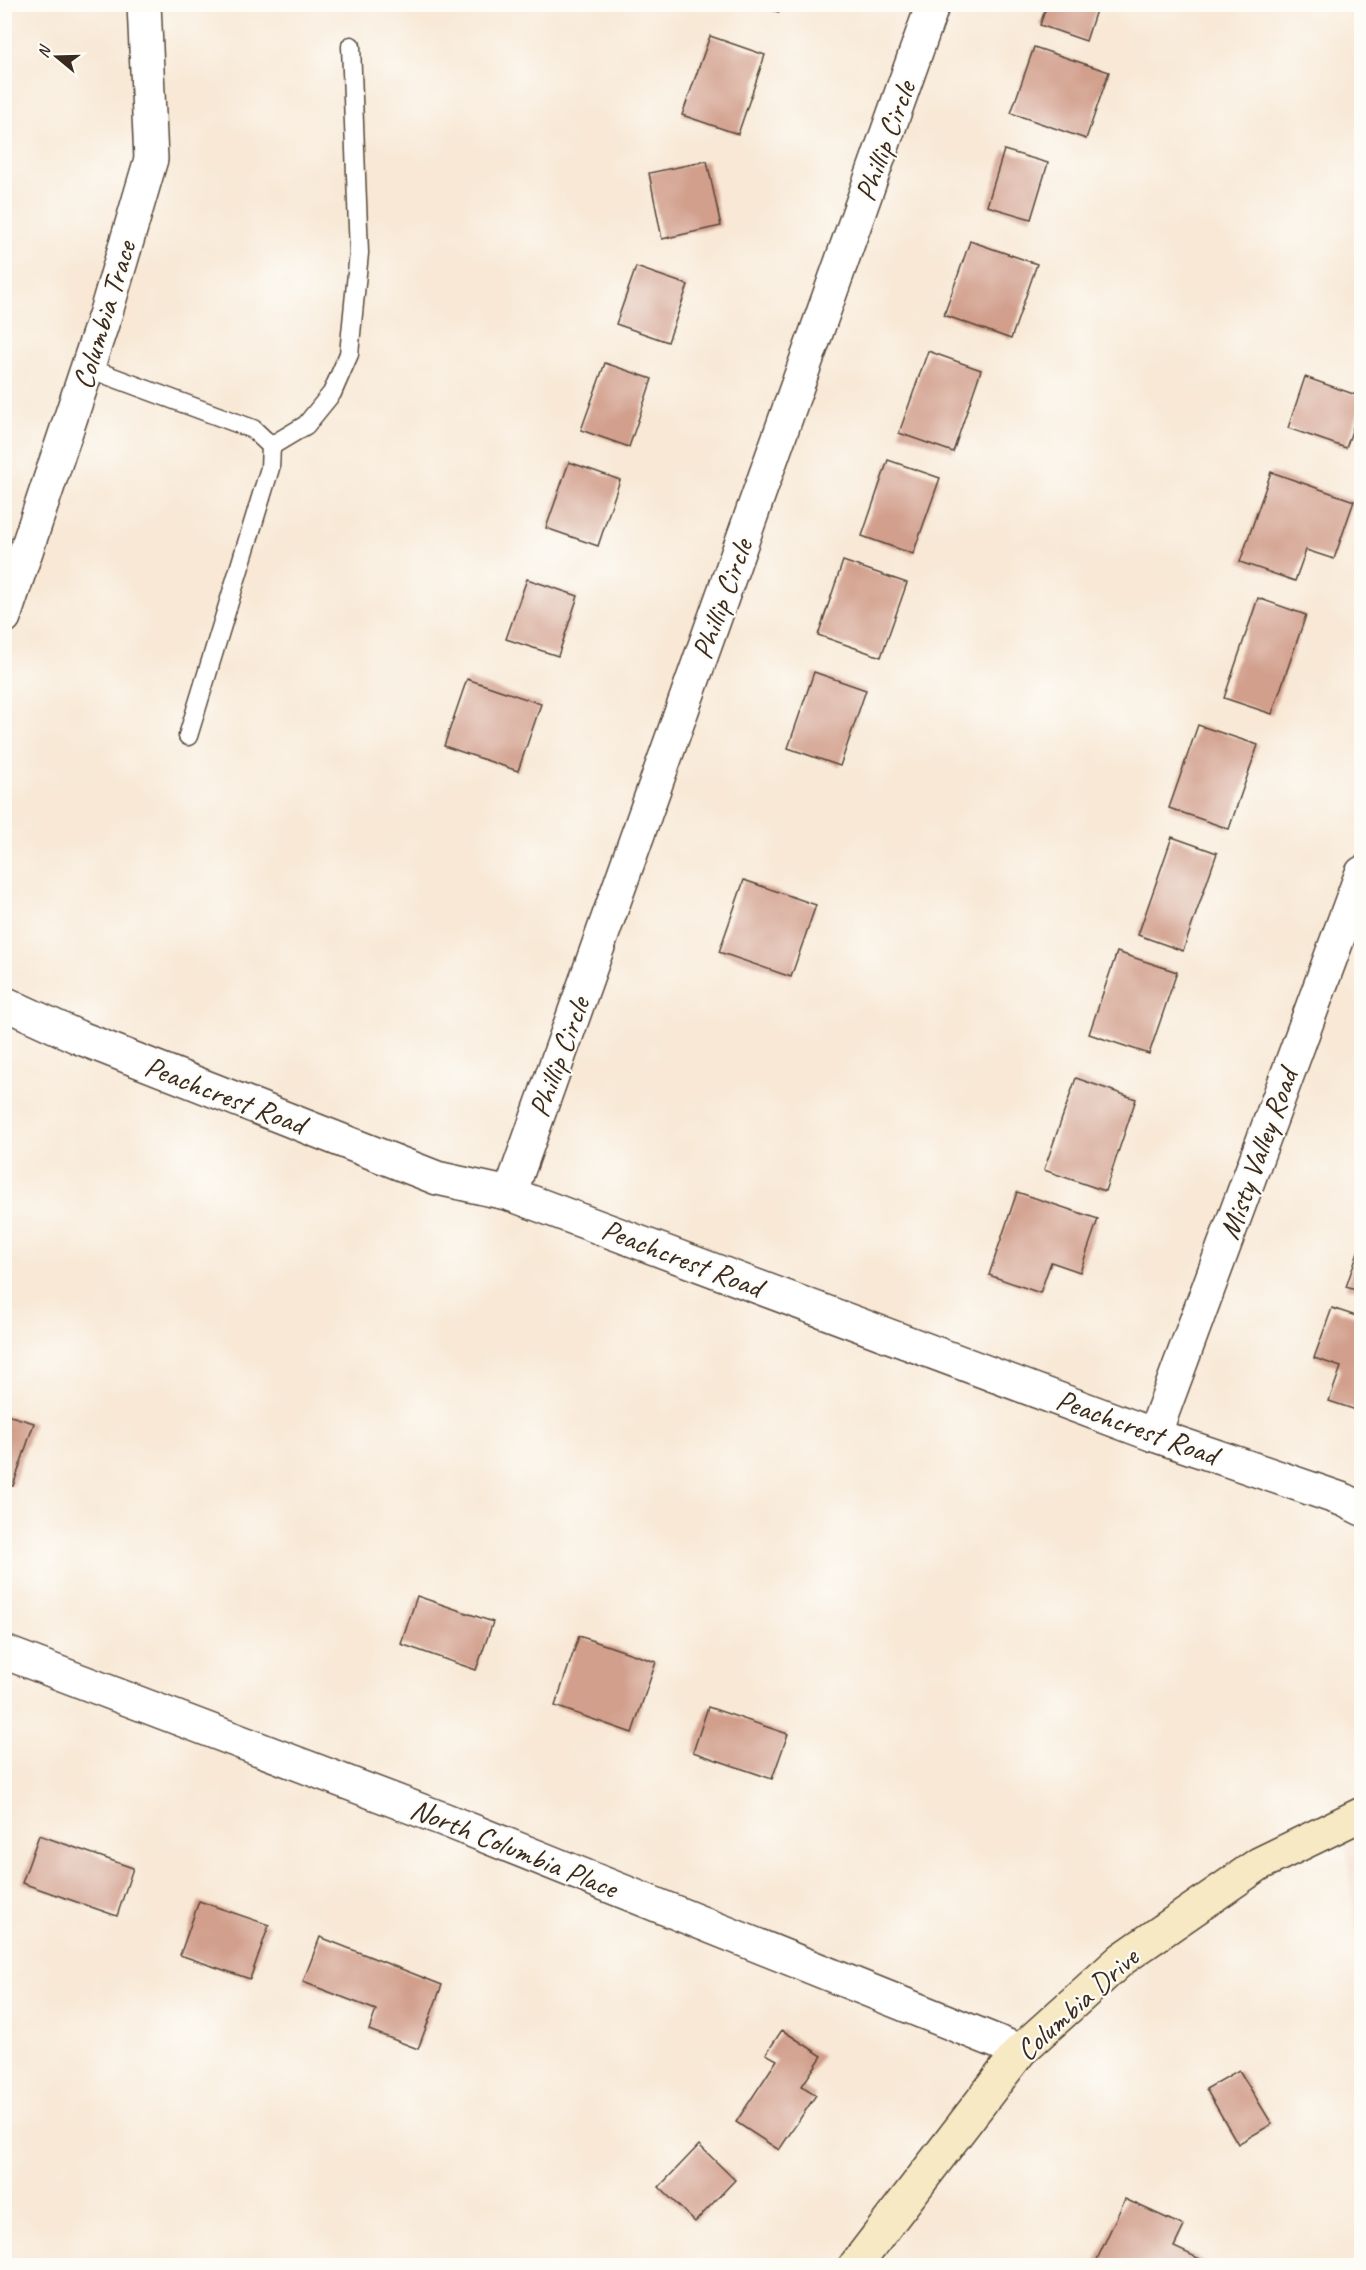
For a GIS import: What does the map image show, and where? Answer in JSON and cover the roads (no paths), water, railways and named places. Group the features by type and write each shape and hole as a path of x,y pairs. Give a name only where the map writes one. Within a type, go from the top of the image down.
{"main road":[{"name":"Columbia Drive","path":"855,2265 1020,2051 1122,1959 1259,1864 1362,1814"}],"street":[{"name":"Columbia Trace","path":"4,617 106,312 151,159 144,4"},
{"name":"Phillip Circle","path":"510,1194 933,4"},
{"name":"Misty Valley Road","path":"1154,1435 1362,873"},
{"name":"Peachcrest Road","path":"4,1003 78,1037 437,1178 510,1194 1154,1435 1344,1500 1362,1509"},
{"name":"North Columbia Place","path":"4,1652 443,1819 1020,2051"}],"lane":[{"path":"271,446 306,425 332,393 349,354 359,253 351,46"},
{"path":"88,368 253,429 271,446 270,468 188,736"}]}
